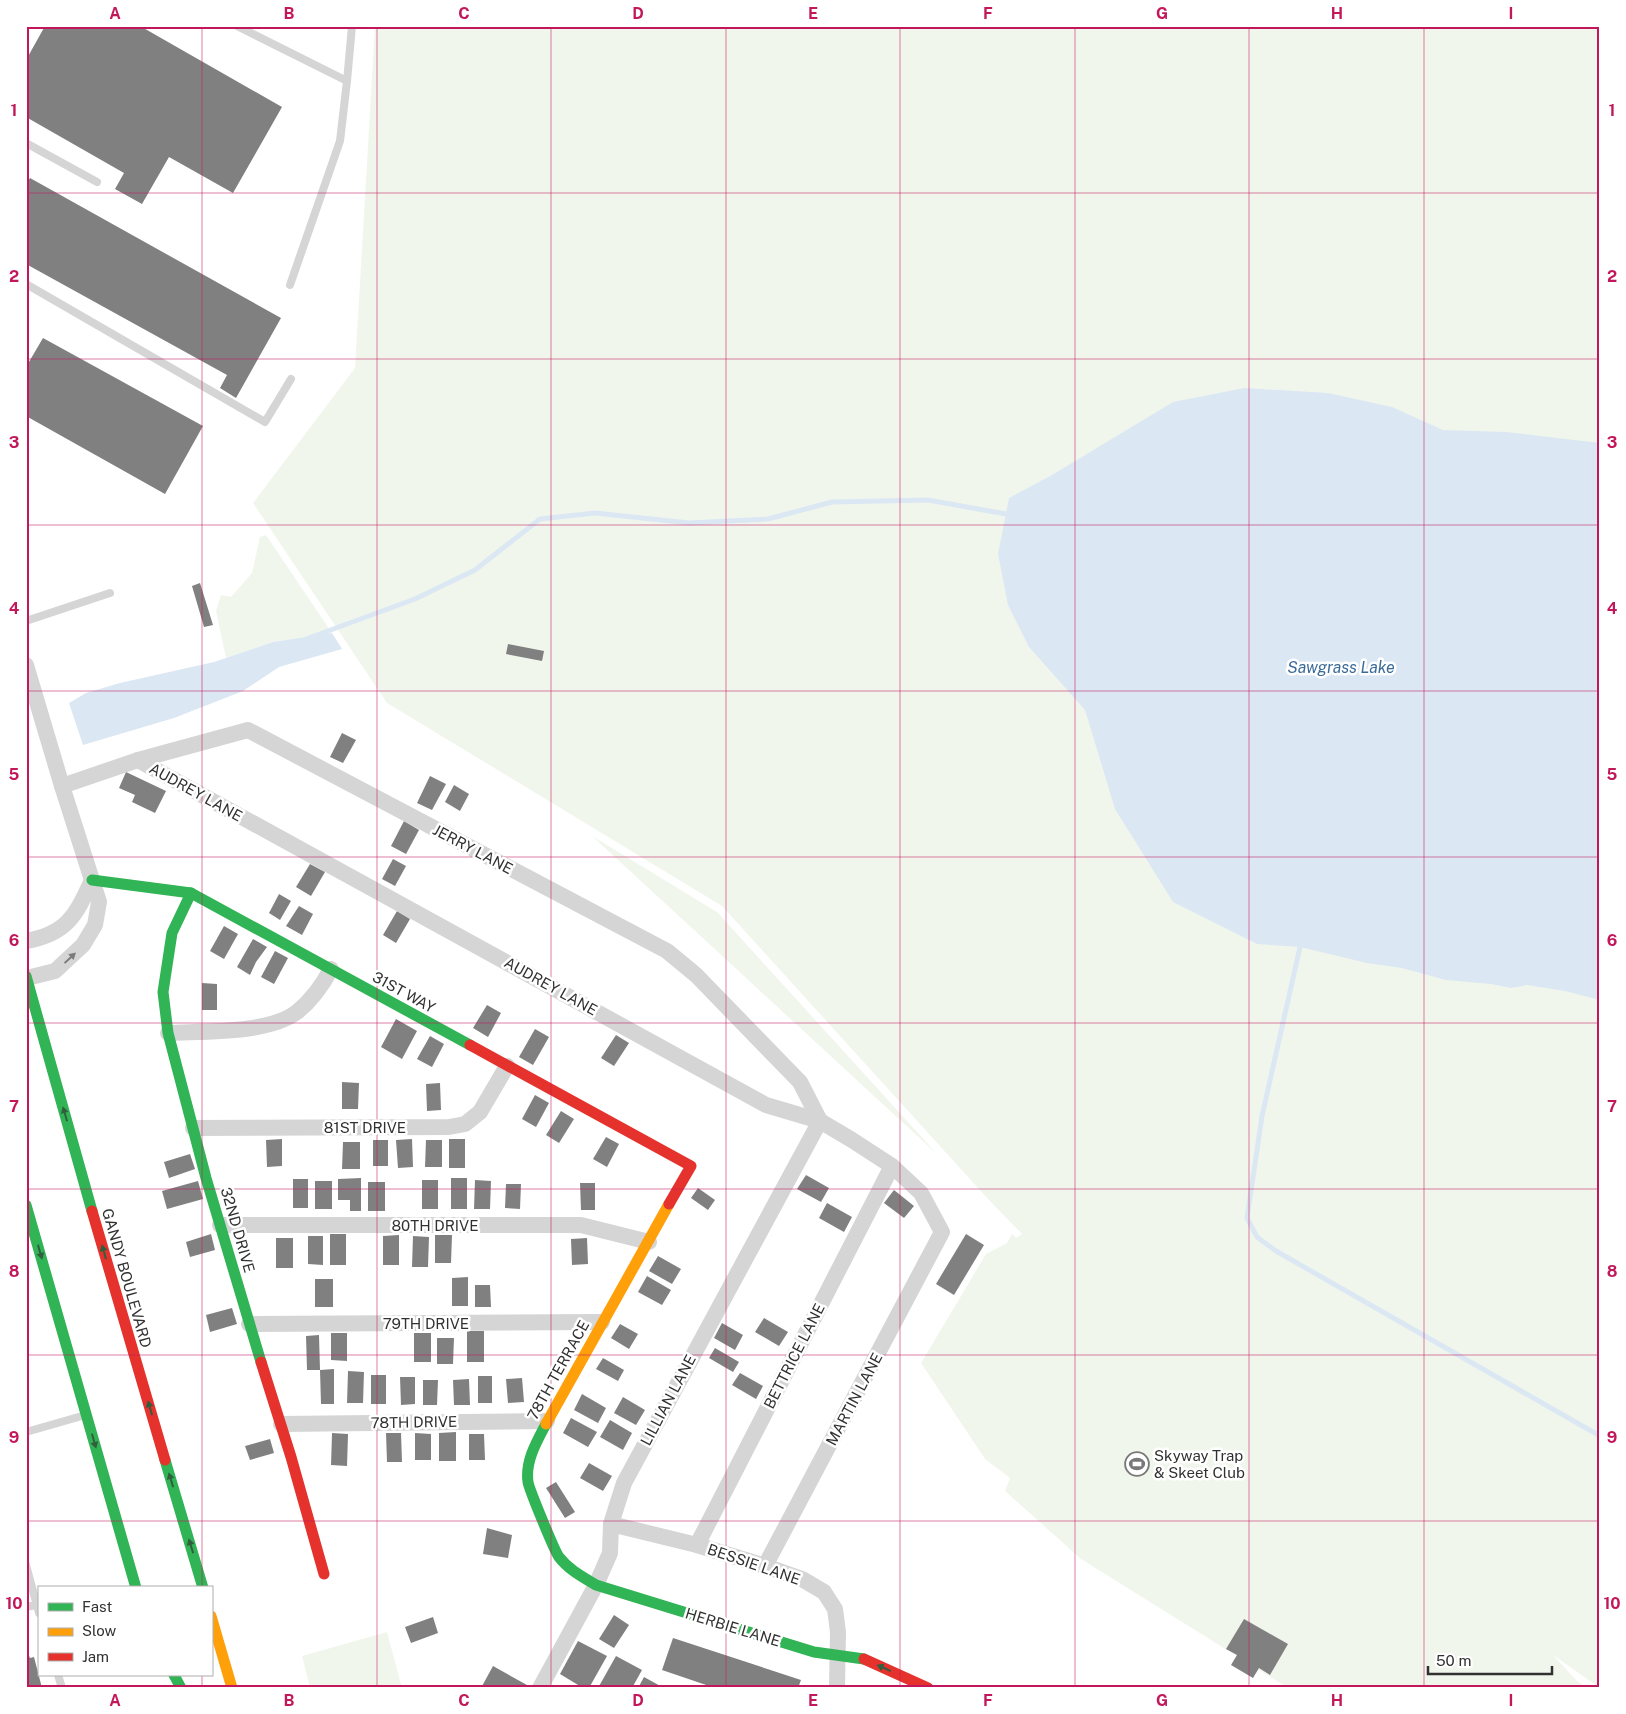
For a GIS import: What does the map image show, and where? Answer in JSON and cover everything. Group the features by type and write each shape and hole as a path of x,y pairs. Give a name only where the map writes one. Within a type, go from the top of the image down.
{"main road":[{"name":"31ST WAY","path":"92,880 191,893 691,1166"},
{"name":"32ND DRIVE","path":"191,893 172,933 163,992 168,1033 220,1225 281,1424 324,1574"},
{"name":"GANDY BOULEVARD","path":"26,977 119,1305 202,1586"},
{"name":"78TH TERRACE","path":"596,1585 574,1572 558,1556 528,1482 529,1464 533,1448 691,1166"},
{"path":"26,1206 135,1586"},
{"name":"HERBIE LANE","path":"596,1585 814,1652 839,1655"},
{"path":"212,1619 232,1688"},
{"path":"839,1655 861,1658 928,1688"},
{"path":"175,1676 181,1688"}],"street":[{"path":"26,664 99,902 95,925 83,945 55,971 26,977"},
{"name":"JERRY LANE","path":"62,786 138,760 248,730 667,951 696,975 800,1082 820,1120"},
{"name":"AUDREY LANE","path":"138,760 766,1105 820,1120 892,1166 921,1193 942,1232"},
{"path":"26,941 40,938 65,926 79,908 92,880"},
{"path":"168,1033 226,1030 272,1024 296,1012 319,991 331,969"},
{"name":"81ST DRIVE","path":"193,1128 449,1126 465,1124 480,1112 506,1066"},
{"name":"LILLIAN LANE","path":"547,1685 610,1552 611,1524 624,1483 820,1120"},
{"name":"BETTRICE LANE","path":"697,1545 892,1166"},
{"name":"80TH DRIVE","path":"220,1225 581,1225 649,1242"},
{"name":"MARTIN LANE","path":"765,1566 942,1232"},
{"name":"79TH DRIVE","path":"249,1324 602,1322"},
{"name":"78TH DRIVE","path":"281,1424 548,1421"},
{"name":"BESSIE LANE","path":"611,1524 697,1545 802,1579 824,1592 835,1609 839,1655"},
{"path":"837,1688 839,1655"}],"lane":[{"path":"238,26 347,80"},
{"path":"290,285 340,141 352,26"},
{"path":"26,143 98,182"},
{"path":"26,284 265,422 291,379"},
{"path":"26,621 110,593"},
{"path":"26,1432 87,1414"},
{"path":"26,1565 38,1609 26,1607"},
{"path":"58,1676 62,1688"}],"shaded area":[{"path":"375,26 1600,26 1600,1688 1553,1655 1577,1681 1587,1688 1288,1688 1081,1559 1005,1491 1010,1478 985,1459 921,1363 986,1254 1007,1243 1012,1234 1016,1238 1022,1234 722,906 387,703 253,503 355,368"},
{"path":"266,535 332,633 273,642 226,658 216,611 221,595 231,597 252,573 260,537"},
{"path":"592,836 717,912 938,1155"},
{"path":"387,1632 402,1688 310,1688 302,1656"}],"water":[{"name":"Sawgrass Lake","path":"1244,388 1328,393 1392,407 1443,430 1506,432 1600,443 1600,1000 1565,991 1527,985 1511,988 1491,984 1446,980 1402,968 1367,963 1300,947 1257,944 1173,902 1115,809 1085,710 1029,647 1008,605 998,554 1009,498 1052,475 1173,402"},
{"path":"332,633 342,649 279,667 243,691 174,718 83,745 69,703 86,693 120,683 214,662 273,642"}],"building":[{"path":"45,26 140,26 282,107 233,193 169,157 142,204 115,189 124,173 26,117 26,60"},
{"path":"30,178 281,318 236,398 220,388 227,375 26,264 26,184"},
{"path":"43,338 203,426 165,494 26,416 26,367"},
{"path":"200,583 213,625 204,627 192,586"},
{"path":"508,644 544,651 542,661 506,654"},
{"path":"342,733 356,740 343,763 330,757"},
{"path":"126,772 166,791 155,813 132,802 135,795 119,788"},
{"path":"430,776 446,784 432,810 417,803"},
{"path":"454,785 469,794 460,811 445,802"},
{"path":"404,821 419,830 406,854 391,846"},
{"path":"393,859 406,866 395,886 382,879"},
{"path":"310,864 325,872 311,896 296,887"},
{"path":"279,894 291,901 280,920 269,913"},
{"path":"299,906 313,914 302,935 286,926"},
{"path":"397,911 410,919 396,943 383,935"},
{"path":"224,926 238,934 224,959 210,951"},
{"path":"253,939 267,947 256,962 250,975 237,967"},
{"path":"275,951 288,958 274,984 261,977"},
{"path":"202,983 217,984 217,1010 202,1010"},
{"path":"487,1005 501,1013 488,1037 473,1028"},
{"path":"396,1019 417,1031 402,1059 381,1047"},
{"path":"535,1029 549,1037 533,1065 519,1057"},
{"path":"616,1035 629,1043 614,1066 601,1058"},
{"path":"430,1036 444,1044 432,1067 417,1059"},
{"path":"342,1082 359,1083 358,1109 342,1109"},
{"path":"440,1083 441,1110 427,1111 426,1084"},
{"path":"535,1095 549,1103 536,1127 522,1119"},
{"path":"561,1111 574,1119 559,1143 546,1135"},
{"path":"606,1137 619,1144 607,1167 593,1159"},
{"path":"282,1139 282,1166 267,1167 266,1140"},
{"path":"412,1139 413,1167 398,1168 396,1140"},
{"path":"449,1139 465,1139 465,1168 449,1168"},
{"path":"373,1140 388,1140 388,1166 373,1166"},
{"path":"426,1140 442,1140 442,1167 425,1167"},
{"path":"343,1142 360,1142 360,1169 342,1169"},
{"path":"190,1154 195,1169 169,1178 164,1162"},
{"path":"806,1175 829,1188 821,1202 797,1189"},
{"path":"361,1178 361,1211 350,1211 350,1200 338,1200 338,1179"},
{"path":"451,1178 467,1178 467,1209 451,1209"},
{"path":"293,1179 308,1179 308,1208 293,1208"},
{"path":"422,1180 438,1180 438,1209 422,1209"},
{"path":"475,1180 491,1181 490,1209 474,1209"},
{"path":"198,1181 203,1199 167,1209 162,1191"},
{"path":"315,1181 332,1181 332,1209 315,1209"},
{"path":"368,1182 385,1182 385,1211 368,1211"},
{"path":"580,1183 595,1183 595,1210 581,1210"},
{"path":"506,1184 521,1184 520,1209 505,1208"},
{"path":"698,1188 715,1200 708,1210 691,1198"},
{"path":"894,1190 914,1206 904,1218 884,1203"},
{"path":"827,1203 852,1217 844,1232 819,1218"},
{"path":"211,1234 215,1250 190,1257 186,1242"},
{"path":"330,1234 346,1234 346,1265 330,1265"},
{"path":"966,1234 984,1245 954,1295 936,1284"},
{"path":"399,1235 399,1265 383,1265 383,1236"},
{"path":"435,1235 452,1235 451,1263 435,1263"},
{"path":"308,1236 323,1236 323,1265 308,1264"},
{"path":"413,1236 429,1237 428,1267 412,1267"},
{"path":"276,1238 293,1238 293,1268 276,1268"},
{"path":"587,1238 588,1264 572,1265 571,1239"},
{"path":"658,1256 681,1269 672,1284 649,1271"},
{"path":"647,1276 671,1290 662,1305 638,1292"},
{"path":"468,1277 468,1306 452,1306 452,1278"},
{"path":"315,1279 333,1279 333,1307 315,1307"},
{"path":"475,1285 490,1285 491,1307 475,1307"},
{"path":"232,1308 237,1324 210,1332 206,1315"},
{"path":"764,1318 788,1332 779,1346 755,1332"},
{"path":"722,1323 743,1335 735,1350 714,1338"},
{"path":"620,1324 638,1334 629,1349 611,1338"},
{"path":"467,1331 484,1331 484,1362 467,1362"},
{"path":"331,1333 347,1333 347,1361 331,1360"},
{"path":"414,1333 431,1333 431,1362 414,1362"},
{"path":"319,1335 320,1370 307,1370 306,1336"},
{"path":"437,1338 454,1338 453,1364 437,1364"},
{"path":"715,1348 739,1362 733,1372 709,1358"},
{"path":"603,1358 624,1370 618,1381 596,1369"},
{"path":"334,1369 334,1404 321,1404 320,1370"},
{"path":"348,1371 364,1372 363,1403 347,1403"},
{"path":"740,1373 763,1386 756,1399 732,1385"},
{"path":"371,1375 386,1375 386,1404 371,1404"},
{"path":"478,1376 492,1376 492,1403 478,1403"},
{"path":"400,1377 415,1377 415,1404 401,1405"},
{"path":"522,1378 524,1402 508,1403 506,1379"},
{"path":"469,1379 470,1405 454,1405 453,1380"},
{"path":"423,1380 438,1380 437,1405 423,1405"},
{"path":"582,1394 606,1408 598,1423 574,1410"},
{"path":"623,1397 645,1410 636,1425 614,1413"},
{"path":"571,1418 597,1432 588,1447 563,1433"},
{"path":"610,1420 632,1433 623,1450 600,1437"},
{"path":"456,1432 456,1461 439,1461 439,1433"},
{"path":"332,1433 348,1434 347,1466 331,1465"},
{"path":"386,1433 401,1433 402,1462 387,1462"},
{"path":"415,1433 431,1434 431,1460 415,1460"},
{"path":"469,1434 484,1434 485,1460 469,1460"},
{"path":"270,1439 274,1453 250,1460 245,1446"},
{"path":"589,1463 612,1476 603,1491 580,1478"},
{"path":"556,1482 575,1512 565,1518 546,1488"},
{"path":"487,1528 512,1535 508,1558 483,1554"},
{"path":"614,1615 629,1625 614,1648 599,1639"},
{"path":"433,1617 438,1633 411,1643 405,1627"},
{"path":"1244,1619 1288,1644 1270,1675 1259,1668 1253,1678 1231,1665 1237,1655 1226,1649"},
{"path":"673,1638 801,1680 798,1688 715,1688 662,1670"},
{"path":"578,1641 607,1656 589,1688 583,1688 560,1674"},
{"path":"26,1649 30,1658 34,1657 42,1688 26,1688"},
{"path":"616,1656 642,1670 632,1688 598,1688"},
{"path":"493,1666 527,1685 525,1688 481,1688"},
{"path":"644,1677 664,1688 638,1688"}],"waterway":[{"path":"306,639 415,599 475,570 540,519 595,513 689,523 768,519 832,502 928,500 1006,514"},
{"path":"1300,947 1262,1116 1247,1218 1257,1237 1276,1251 1600,1436"}],"traffic: fast":[{"path":"92,880 191,893 470,1045"},
{"path":"191,893 172,933 163,992 168,1033 206,1178 261,1362"},
{"path":"26,976 92,1211"},
{"path":"26,1205 135,1586"},
{"path":"546,1424 530,1459 528,1482 559,1557 581,1576 596,1585 814,1652 864,1659"},
{"path":"165,1460 202,1586"},
{"path":"175,1676 181,1688"}],"traffic: slow":[{"path":"546,1424 669,1204"},
{"path":"212,1619 232,1688"}],"traffic: jam":[{"path":"470,1045 691,1166 669,1204"},
{"path":"92,1211 165,1460"},
{"path":"261,1362 291,1457 324,1574"},
{"path":"864,1659 928,1688"}],"place":[{"name":"Skyway Trap & Skeet Club","path":"1137,1464"}]}
